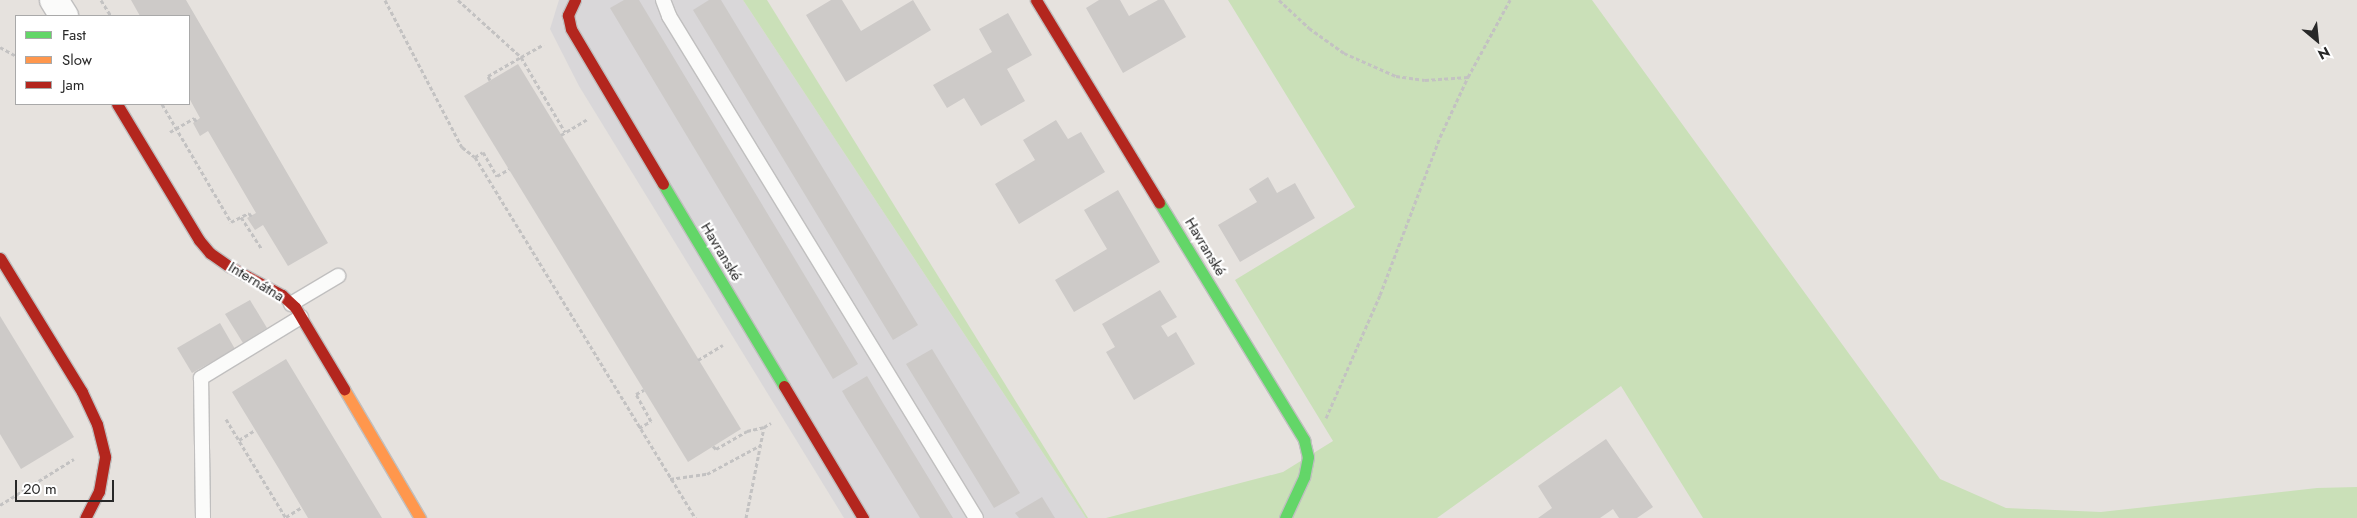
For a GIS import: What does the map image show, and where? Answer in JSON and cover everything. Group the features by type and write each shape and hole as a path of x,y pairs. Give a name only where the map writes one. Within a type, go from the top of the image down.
{"street":[{"path":"54,0 63,15"},
{"path":"571,29 568,15 575,0"},
{"name":"Havranské","path":"1036,0 1295,422 1304,440 1308,457"},
{"name":"Havranské","path":"571,29 863,518"},
{"name":"Internátna","path":"118,105 199,240 210,253 230,267 282,295 291,304 420,518"},
{"path":"0,258 82,392 97,424 105,457 99,491 85,518"},
{"path":"1285,518 1304,476 1308,457"}],"lane":[{"path":"663,0 680,33 976,518"},
{"path":"291,304 338,276"},
{"path":"203,518 201,378 300,317"}],"path":[{"path":"101,0 109,15"},
{"path":"385,0 462,147 475,157 695,518"},
{"path":"458,0 521,57 565,132"},
{"path":"1279,0 1309,28 1344,53 1396,76 1425,80 1468,77"},
{"path":"1308,457 1380,295 1440,137 1468,77 1510,0"},
{"path":"490,80 488,76 571,29"},
{"path":"0,47 15,55"},
{"path":"163,105 231,222"},
{"path":"561,135 588,118"},
{"path":"475,157 483,152 497,176 509,169"},
{"path":"698,360 726,343"},
{"path":"201,378 286,518 302,507"},
{"path":"639,428 652,421 636,394 644,390"},
{"path":"714,446 716,449 747,431 764,427 798,409"},
{"path":"746,518 764,427"},
{"path":"239,440 255,430"},
{"path":"0,505 102,442"},
{"path":"670,479 707,474 760,446"}],"shaded area":[{"path":"559,0 743,0 1086,518 844,518 579,86 550,29"}],"green space":[{"path":"743,0 767,0 1088,518 1086,518"},
{"path":"1228,0 1592,0 1940,479 2006,508 2101,512 2317,488 2357,487 2357,518 1703,518 1621,386 1437,518 1106,518 1283,472 1333,441 1235,280 1355,207"}],"building":[{"path":"131,0 186,0 328,243 288,266 263,225 255,230 247,218 256,213 208,131 200,136 193,123 200,118 190,100 190,15 139,15"},
{"path":"624,0 639,0 858,364 833,379 610,8"},
{"path":"709,0 721,0 918,325 893,340 693,10"},
{"path":"831,0 842,0 861,31 913,0 931,30 846,82 806,15"},
{"path":"1099,0 1120,0 1129,16 1158,0 1164,0 1186,37 1123,73 1086,8"},
{"path":"1008,13 1032,55 1007,69 1025,101 981,126 964,98 947,108 933,85 992,52 979,29"},
{"path":"518,64 741,429 688,462 464,96"},
{"path":"1056,120 1068,139 1081,132 1105,172 1019,224 995,184 1035,160 1023,140"},
{"path":"1268,177 1277,193 1295,183 1315,218 1240,262 1218,225 1257,202 1249,189"},
{"path":"1118,190 1160,262 1074,312 1055,280 1107,249 1084,210"},
{"path":"1160,290 1177,317 1161,326 1168,337 1176,332 1195,364 1134,400 1106,352 1115,347 1102,324"},
{"path":"250,300 267,328 243,343 225,314"},
{"path":"0,316 74,437 21,469 0,434"},
{"path":"220,323 235,349 192,373 177,348"},
{"path":"932,349 1020,493 994,508 906,364"},
{"path":"286,359 382,518 308,518 232,392"},
{"path":"867,376 953,518 920,518 846,398 842,391"},
{"path":"1606,439 1653,507 1637,518 1619,518 1613,509 1600,518 1538,518 1552,508 1538,486"},
{"path":"1042,497 1055,518 1019,518 1015,513"}],"traffic: fast":[{"path":"663,184 784,386"},
{"path":"1159,202 1304,440 1308,457 1304,477 1285,518"}],"traffic: slow":[{"path":"344,389 420,518"}],"traffic: jam":[{"path":"575,0 568,15 571,29 663,184"},
{"path":"1036,0 1159,202"},
{"path":"118,105 199,240 210,253 230,267 282,295 295,307 344,389"},
{"path":"0,258 82,392 97,424 105,457 99,491 85,518"},
{"path":"784,386 863,518"}]}
